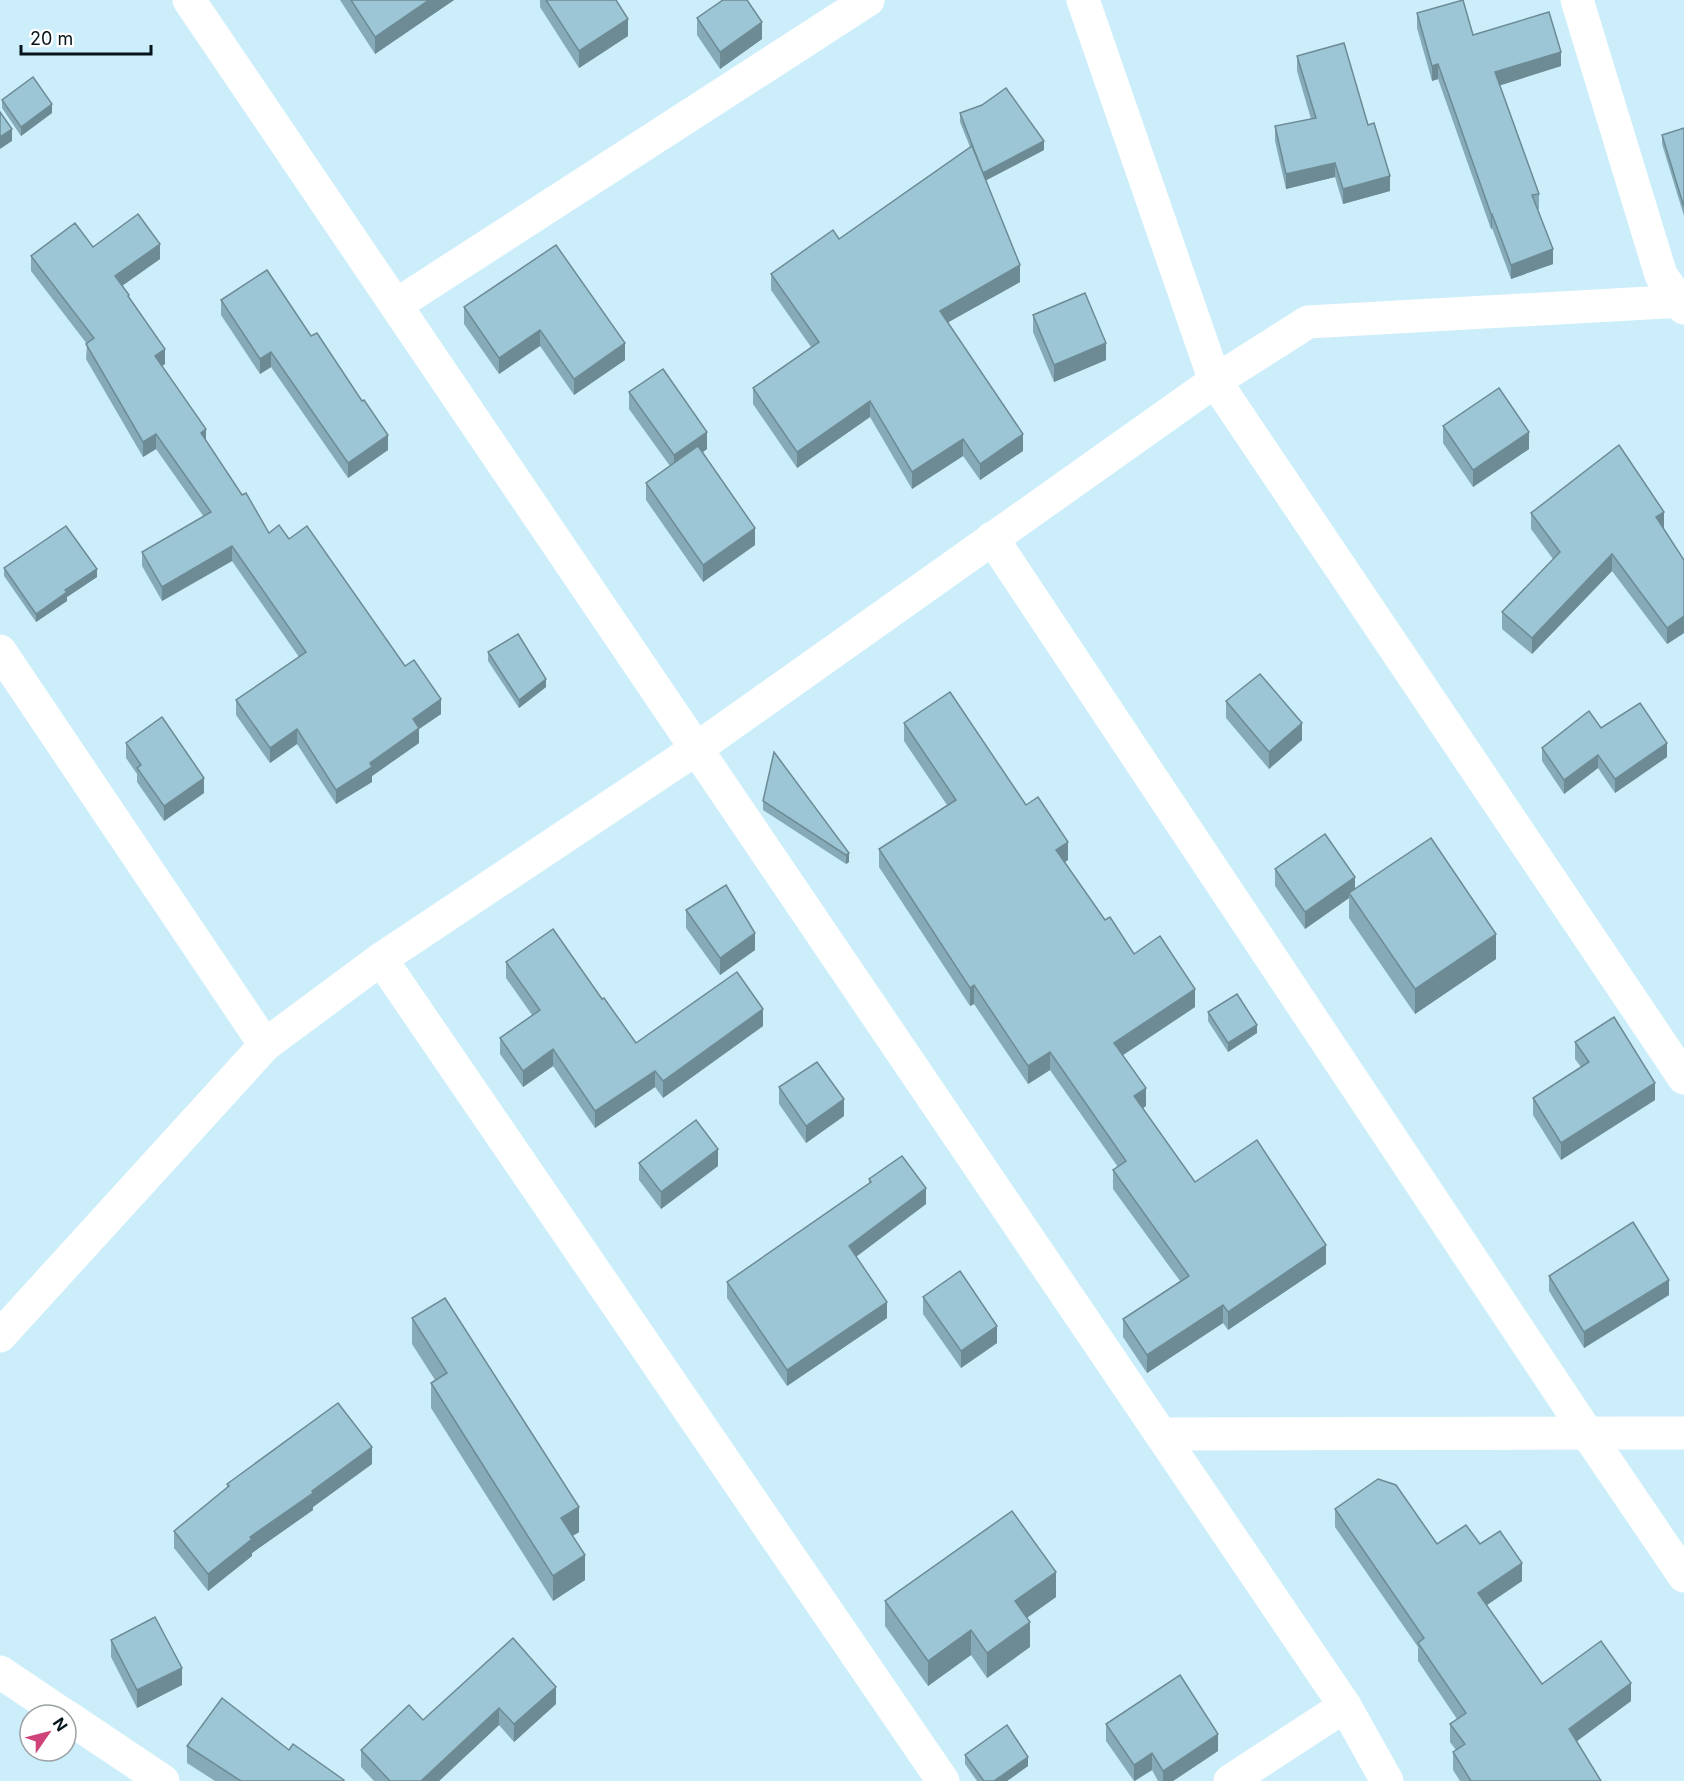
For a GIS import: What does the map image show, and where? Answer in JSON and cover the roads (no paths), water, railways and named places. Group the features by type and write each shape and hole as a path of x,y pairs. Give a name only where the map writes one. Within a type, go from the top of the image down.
{"street":[{"path":"189,0 1345,1706 1387,1781"},
{"path":"396,305 868,0"},
{"path":"1083,0 1215,381 1684,1078"},
{"path":"1577,0 1661,275 1682,303"},
{"path":"0,1336 265,1045 381,958 696,749 1215,381 1308,322 1682,303"},
{"path":"992,538 1684,1576"},
{"path":"0,651 265,1045"},
{"path":"381,958 943,1781"},
{"path":"1161,1434 1684,1433"},
{"path":"0,1672 46,1703"},
{"path":"1230,1781 1345,1706"},
{"path":"78,1725 163,1781"}]}
